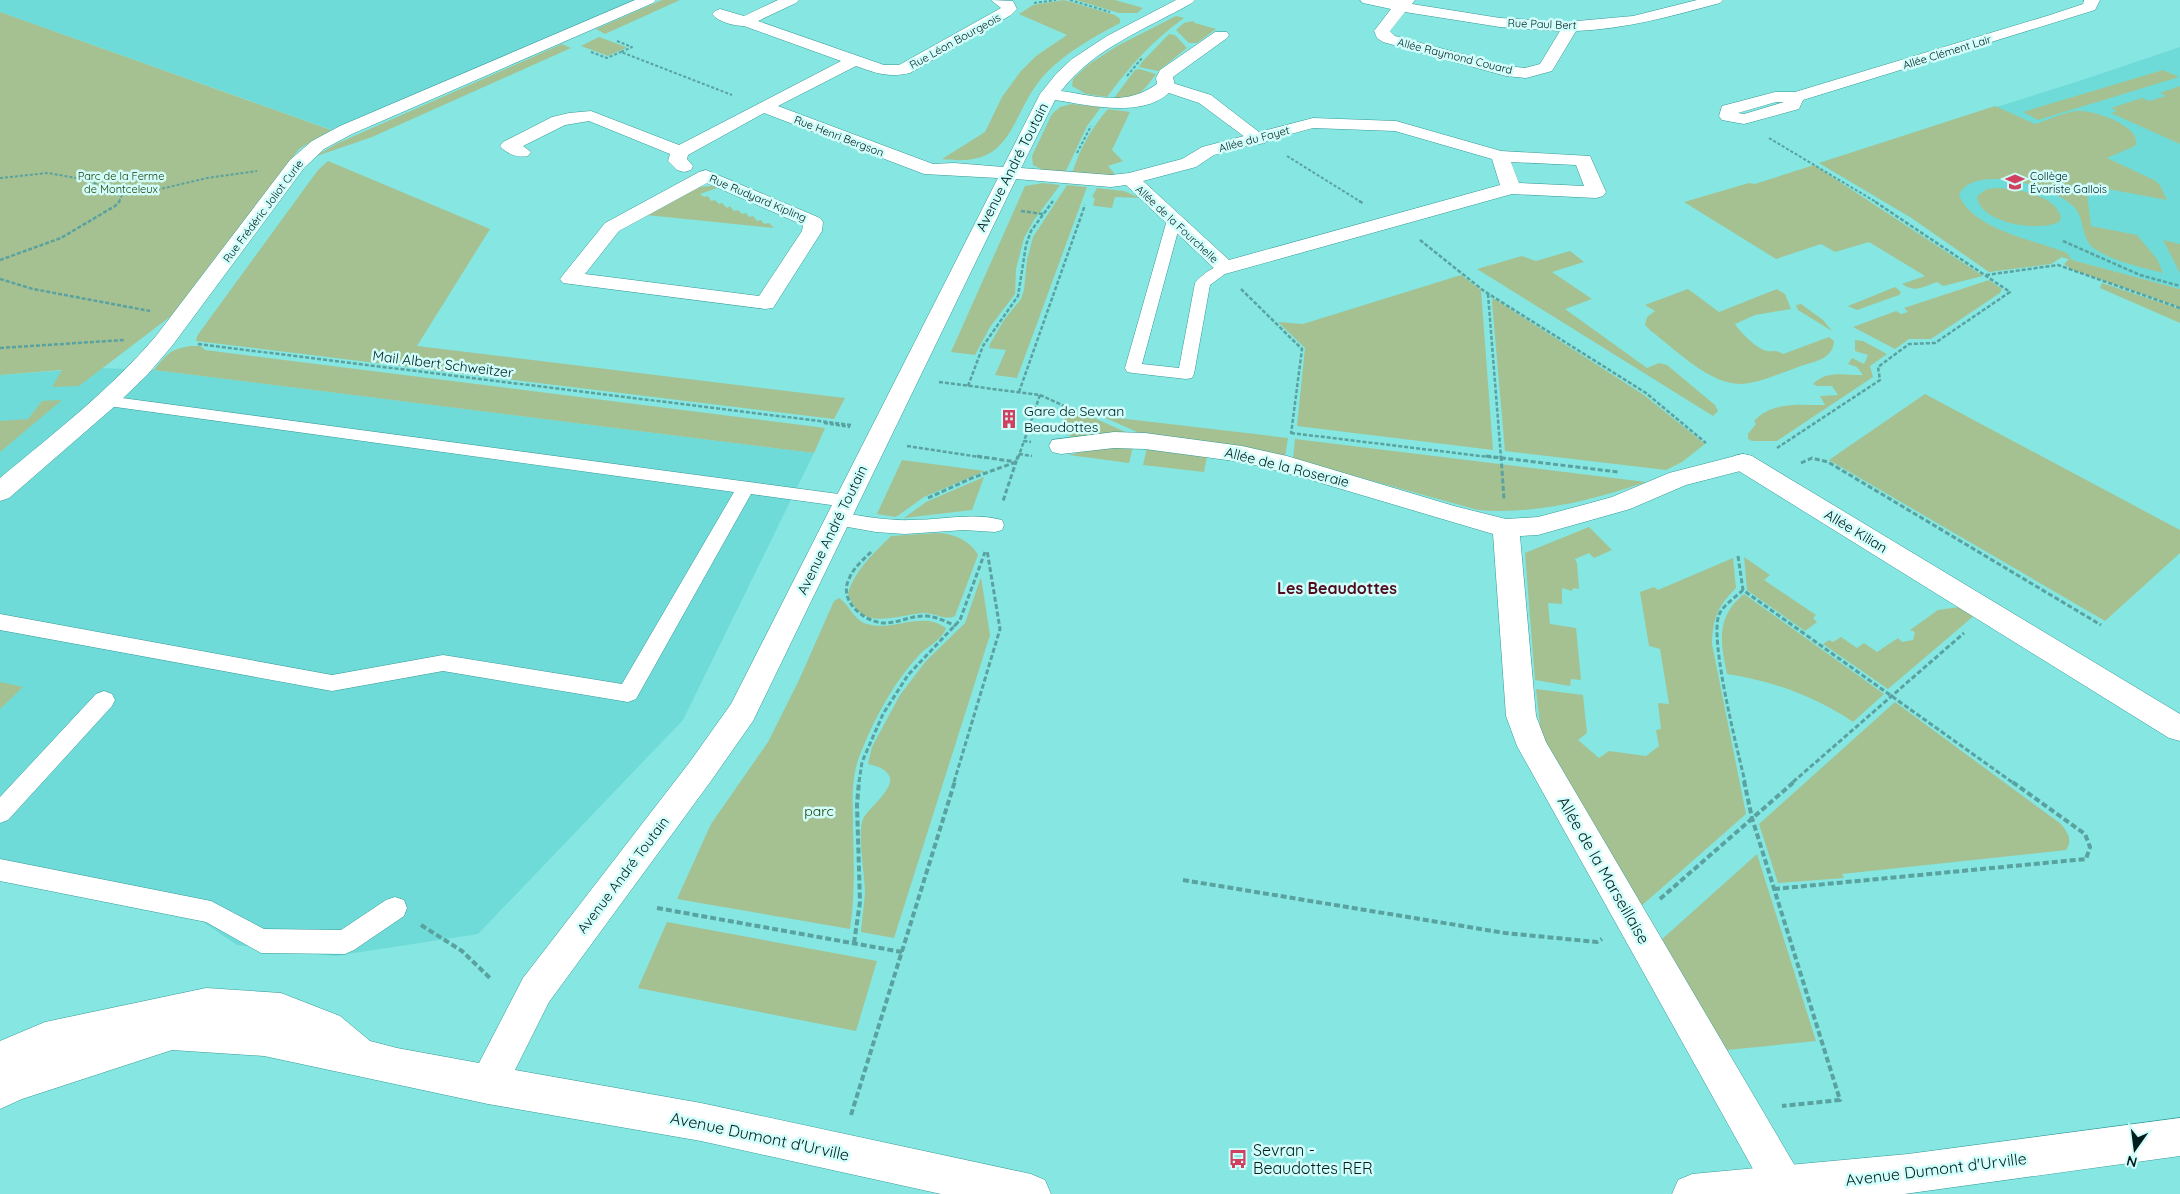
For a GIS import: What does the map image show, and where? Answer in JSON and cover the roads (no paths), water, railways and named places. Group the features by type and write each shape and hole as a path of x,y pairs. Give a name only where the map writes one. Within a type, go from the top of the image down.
{"street":[{"name":"Rue Frédéric Joliot Curie","path":"0,492 107,401 164,341 297,164 318,145 364,123 648,0"},
{"path":"749,21 791,0"},
{"name":"Rue Léon Bourgeois","path":"720,14 738,21 749,21 754,26 887,71 904,69 1006,12 1009,9 1008,4 999,0"},
{"name":"Avenue André Toutain","path":"488,1085 536,990 700,772 742,712 842,510 894,435 991,186 1049,94 1069,70 1094,50 1187,0"},
{"name":"Rue Paul Bert","path":"1368,0 1404,3 1487,22 1570,27 1634,20 1715,0"},
{"name":"Allée Clément Lair","path":"1728,116 1744,119 1793,105 1796,97 2090,8 2092,0"},
{"name":"Allée Raymond Couard","path":"1404,3 1382,31 1383,35 1390,39 1506,71 1526,72 1546,67 1570,27"},
{"path":"1166,86 1164,78 1166,74 1221,35"},
{"path":"706,176 677,161 680,152 855,60"},
{"path":"1049,94 1127,104 1143,101 1166,86"},
{"path":"1166,86 1206,99 1259,139"},
{"name":"Rue Henri Bergson","path":"763,107 930,170 954,169 991,186"},
{"path":"509,146 562,119 582,115 591,116 680,152"},
{"name":"Allée du Fayet","path":"991,186 1130,180 1189,163 1208,151 1259,139 1313,123 1396,126 1500,156 1583,160 1596,192 1511,188 1225,268"},
{"path":"1500,156 1511,188"},
{"path":"930,170 939,177 991,186"},
{"name":"Rue Rudyard Kipling","path":"706,176 813,222 812,231 765,303 570,279 612,227 706,176"},
{"name":"Allée de la Fourchelle","path":"1130,180 1225,268"},
{"name":"Allée de la Roseraie","path":"1062,446 1114,440 1145,441 1242,454 1287,464 1452,514 1506,528"},
{"name":"Allée Kilian","path":"1506,528 1538,526 1583,514 1621,503 1678,479 1743,462 2180,729"},
{"name":"Allée de la Marseillaise","path":"1506,528 1521,716 1532,746 1784,1185"},
{"path":"0,1060 45,1040 206,1005 281,1010 327,1029 361,1057"},
{"name":"Avenue Dumont d'Urville","path":"0,1090 17,1082 172,1032 264,1038 488,1085 701,1122 1031,1194"},
{"name":"Avenue Dumont d'Urville","path":"1692,1194 1784,1185 1913,1184 2180,1138"}],"lane":[{"path":"1174,220 1133,368 1186,374 1203,283 1225,268"},
{"path":"107,401 746,487 842,510 875,525 914,527 963,522 995,525"},
{"path":"0,622 332,684 443,663 628,693 746,487"},
{"path":"0,813 104,700"},
{"path":"0,870 211,912 261,941 345,942 395,908"}],"place":[{"name":"Collège Évariste Gallois","path":"2015,182"},
{"name":"Gare de Sevran Beaudottes","path":"1009,419"},
{"name":"Sevran - Beaudottes RER","path":"1238,1159"}],"district":[{"name":"Les Beaudottes","path":"1337,588"}],"park label":[{"name":"Parc de la Ferme de Montceleux","path":"121,182"},
{"name":"parc","path":"819,811"}]}
